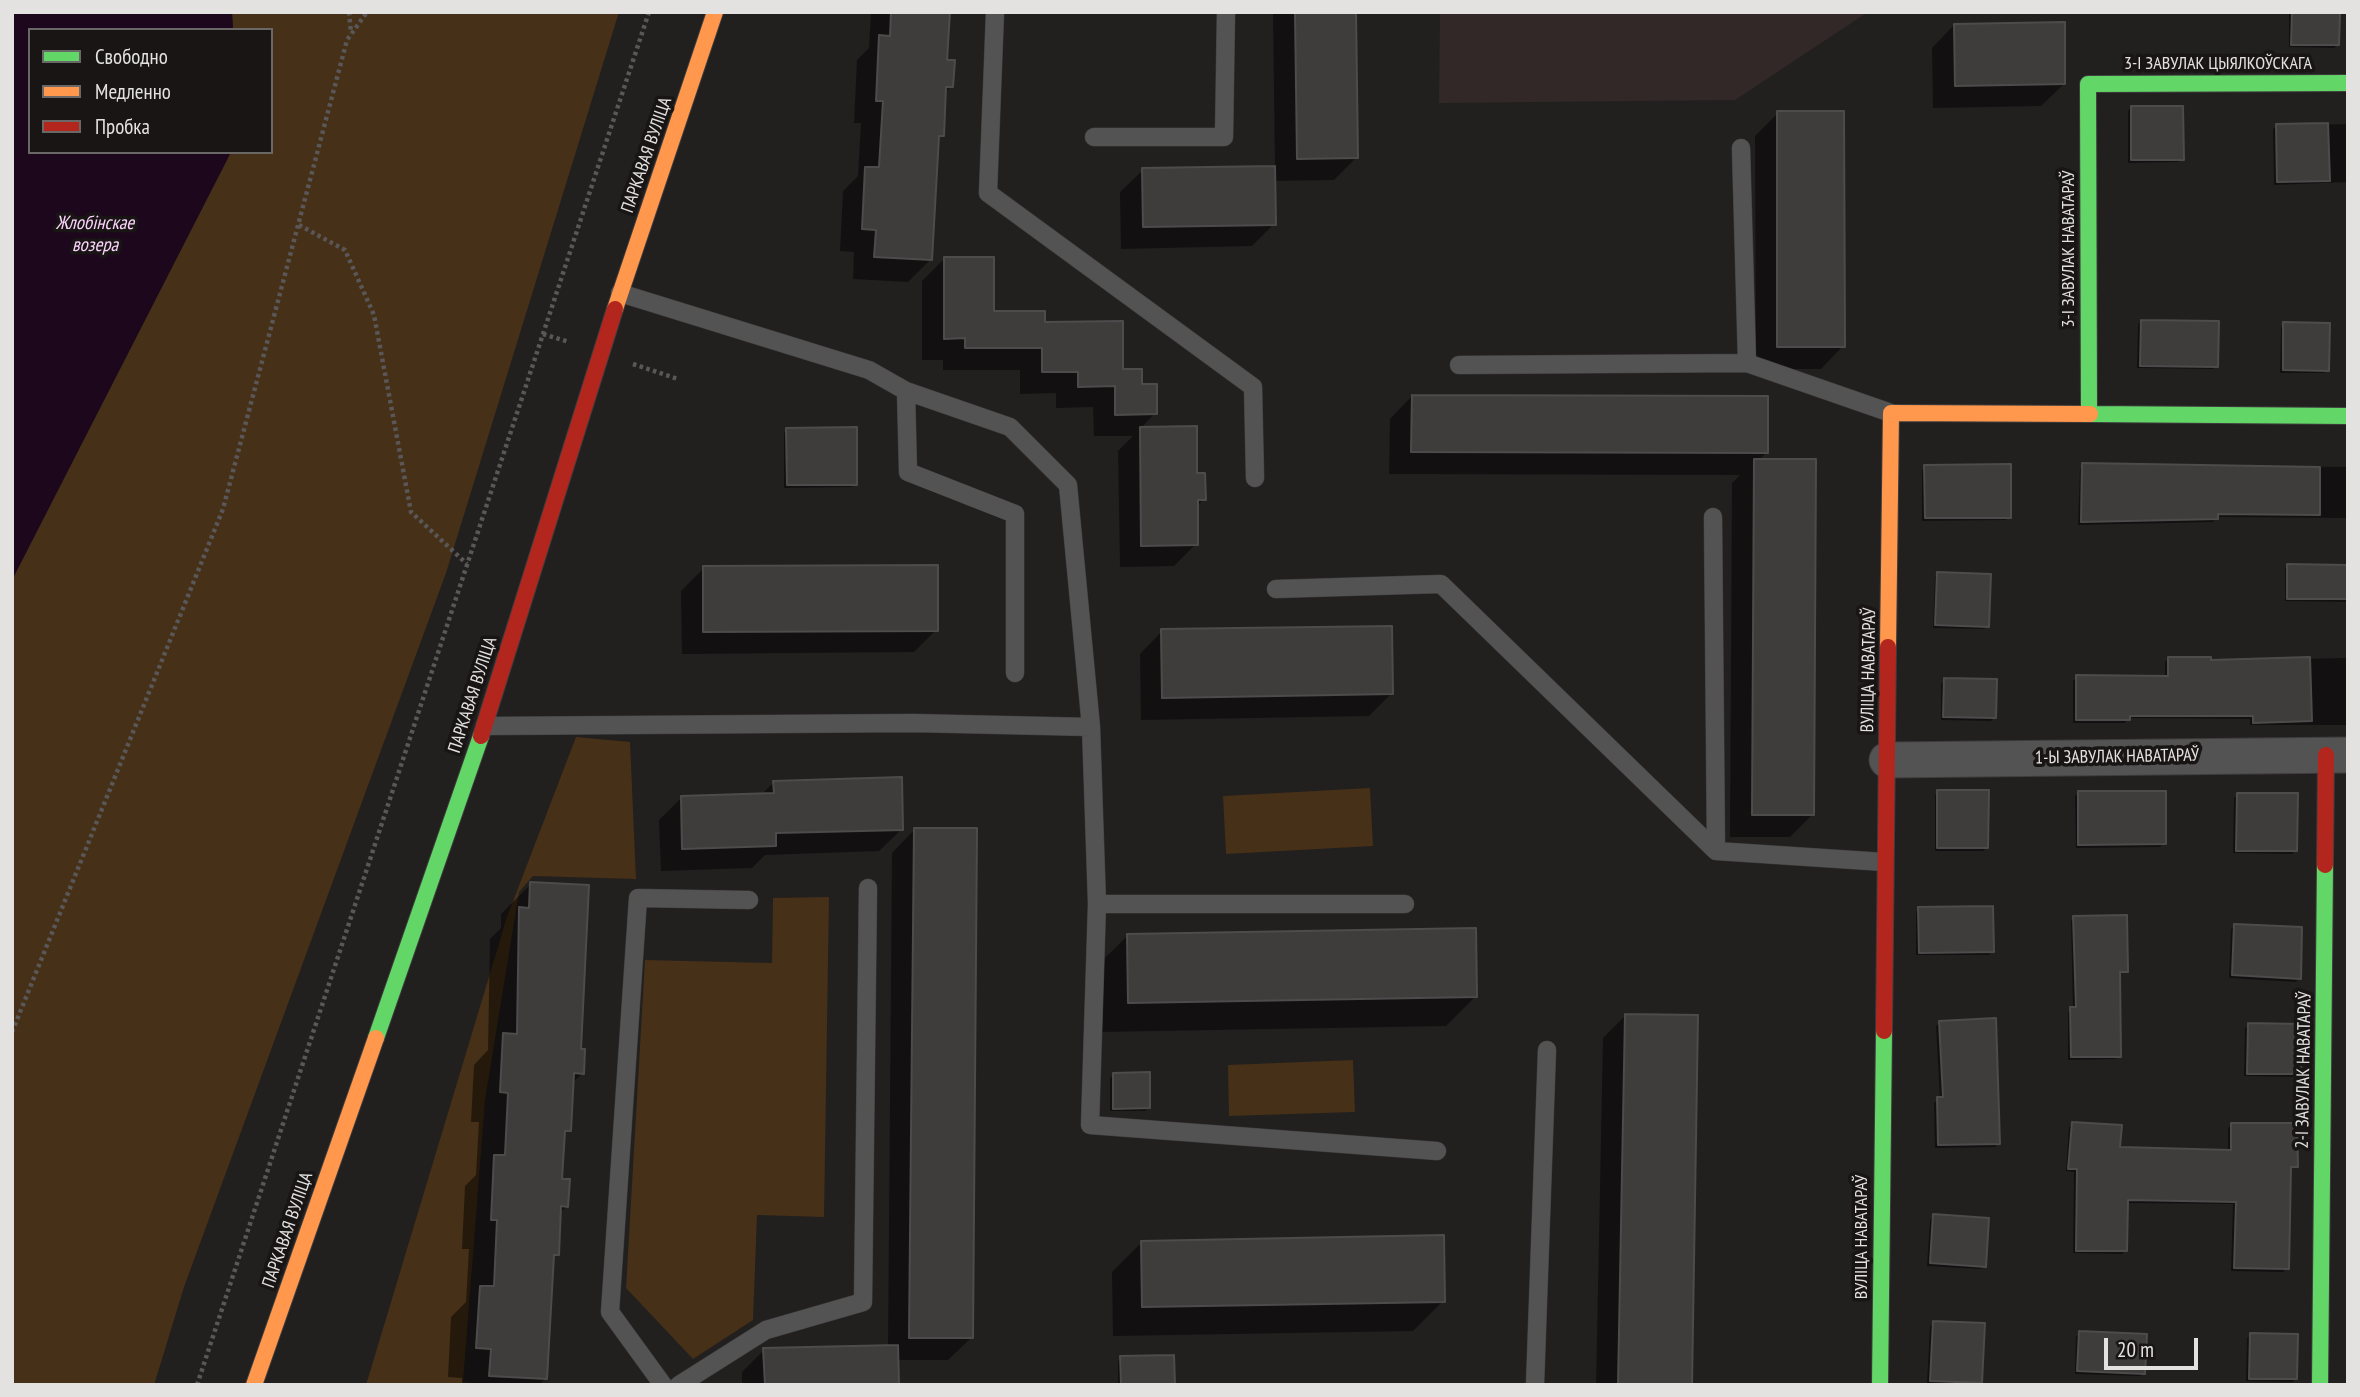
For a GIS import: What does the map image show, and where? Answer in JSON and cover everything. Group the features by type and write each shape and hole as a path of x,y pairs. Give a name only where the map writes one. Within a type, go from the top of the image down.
{"street":[{"name":"ПАРКАВАЯ ВУЛІЦА","path":"254,1385 485,726 620,293 715,12"},
{"name":"3-І ЗАВУЛАК ЦЫЯЛКОЎСКАГА","path":"2088,84 2348,83"},
{"name":"3-І ЗАВУЛАК НАВАТАРАЎ","path":"2088,84 2089,414"},
{"path":"1891,413 2348,416"},
{"name":"ВУЛІЦА НАВАТАРАЎ","path":"1880,1385 1891,413"},
{"name":"1-Ы ЗАВУЛАК НАВАТАРАЎ","path":"1887,760 2337,755"},
{"name":"2-І ЗАВУЛАК НАВАТАРАЎ","path":"2320,1385 2337,755"}],"lane":[{"path":"995,12 988,193 1253,387 1255,478"},
{"path":"1094,137 1224,138 1226,12"},
{"path":"1741,148 1747,363"},
{"path":"620,293 869,370 906,391 1010,427 1068,485 1091,727 1097,904 1090,1125 1437,1151"},
{"path":"1459,365 1747,363 1891,413"},
{"path":"906,391 908,472 1015,514 1015,673"},
{"path":"1713,517 1716,851"},
{"path":"1276,589 1441,584 1716,851 1884,862"},
{"path":"485,726 913,723 1091,727"},
{"path":"679,1385 765,1330 863,1302 868,888"},
{"path":"663,1385 610,1312 638,898 748,900"},
{"path":"1097,904 1405,904"},
{"path":"1535,1385 1546,1049"}],"path":[{"path":"12,1031 223,509 351,34 349,12"},
{"path":"351,34 367,12"},
{"path":"197,1385 649,12"},
{"path":"299,225 345,250 374,314 411,512 467,565"}],"shaded area":[{"path":"232,12 619,12 446,573 184,1287 154,1385 12,1385 12,580 230,154 273,154 273,28 233,28"},
{"path":"1440,12 1868,12 1735,100 1439,103"},
{"path":"576,737 630,742 636,879 533,876 519,892 485,1100 463,1382 491,1385 366,1385 507,917"},
{"path":"1370,788 1373,846 1226,854 1223,796"},
{"path":"829,897 824,1217 757,1215 753,1320 693,1359 626,1288 645,960 772,963 773,898"},
{"path":"1353,1060 1355,1112 1229,1116 1228,1065"}],"water":[{"name":"Жлобінскае возера","path":"12,12 232,12 233,28 28,28 28,154 230,154 12,580"}],"building":[{"path":"891,12 950,12 947,60 955,60 953,87 946,87 944,136 939,136 932,260 874,257 876,230 862,229 865,167 879,167 883,101 876,101 879,35 890,36"},
{"path":"1295,12 1356,12 1358,158 1297,159"},
{"path":"2292,12 2340,12 2339,45 2291,45"},
{"path":"2065,22 2065,84 1955,86 1954,24"},
{"path":"2131,106 2183,106 2184,160 2131,160"},
{"path":"1777,111 1844,111 1845,347 1777,347"},
{"path":"2328,123 2330,181 2277,182 2276,124"},
{"path":"1275,166 1276,225 1143,227 1142,168"},
{"path":"944,257 994,257 994,311 1045,311 1045,322 1123,321 1123,369 1142,369 1142,384 1157,384 1157,414 1115,415 1115,386 1078,387 1078,372 1042,372 1042,348 965,348 965,338 944,339"},
{"path":"2141,320 2219,321 2218,367 2140,366"},
{"path":"2283,322 2330,323 2329,371 2283,370"},
{"path":"1412,395 1768,396 1768,453 1411,452"},
{"path":"1197,426 1197,473 1205,473 1206,500 1198,500 1198,545 1141,546 1140,427"},
{"path":"857,427 857,485 787,485 786,428"},
{"path":"1754,459 1816,459 1814,815 1752,815"},
{"path":"2082,463 2320,467 2320,515 2218,514 2218,519 2081,522"},
{"path":"2011,464 2011,518 1925,518 1924,465"},
{"path":"2287,564 2348,565 2348,599 2287,599"},
{"path":"938,565 938,631 703,632 703,566"},
{"path":"1937,572 1991,574 1989,627 1935,625"},
{"path":"1392,626 1393,694 1162,698 1161,629"},
{"path":"2168,657 2211,657 2211,660 2310,657 2312,721 2253,723 2253,716 2130,716 2130,720 2076,720 2076,675 2168,676"},
{"path":"1944,678 1997,679 1996,718 1943,717"},
{"path":"902,777 903,830 776,833 776,846 682,849 681,796 774,793 773,781"},
{"path":"1937,790 1989,790 1988,848 1937,848"},
{"path":"2078,791 2166,791 2166,844 2078,845"},
{"path":"2237,793 2298,793 2297,851 2236,851"},
{"path":"914,828 977,828 973,1338 909,1338"},
{"path":"530,882 589,885 581,1049 585,1049 584,1074 574,1073 571,1131 565,1131 562,1179 570,1179 568,1207 561,1206 559,1255 554,1255 547,1379 489,1376 491,1349 476,1348 480,1286 494,1286 497,1220 491,1220 494,1155 505,1155 508,1093 500,1092 503,1033 517,1034 519,907 529,908"},
{"path":"1993,906 1994,952 1919,953 1918,907"},
{"path":"2127,915 2128,972 2120,972 2121,1057 2071,1057 2070,1007 2076,1007 2073,916"},
{"path":"2234,924 2302,927 2301,979 2232,975"},
{"path":"1476,928 1477,997 1128,1003 1127,934"},
{"path":"1625,1014 1698,1015 1692,1385 1618,1385"},
{"path":"1996,1018 2000,1144 1938,1145 1937,1097 1943,1097 1939,1021"},
{"path":"2248,1023 2302,1024 2301,1074 2247,1074"},
{"path":"1150,1072 1150,1108 1113,1109 1113,1073"},
{"path":"2072,1122 2122,1125 2120,1147 2231,1150 2231,1123 2297,1123 2298,1167 2291,1167 2289,1269 2234,1268 2236,1202 2128,1200 2127,1251 2076,1251 2077,1169 2068,1169"},
{"path":"1933,1214 1989,1218 1986,1267 1930,1263"},
{"path":"1444,1235 1445,1302 1142,1307 1141,1241"},
{"path":"1933,1321 1985,1323 1982,1383 1930,1381"},
{"path":"2079,1331 2147,1334 2145,1374 2077,1371"},
{"path":"2250,1333 2298,1334 2297,1379 2249,1379"},
{"path":"898,1345 899,1385 765,1385 763,1348"},
{"path":"1174,1355 1175,1385 1121,1385 1120,1356"}],"traffic: fast":[{"path":"2089,414 2088,84 2348,83"},
{"path":"2090,414 2348,416"},
{"path":"376,1038 481,736"},
{"path":"2320,1385 2325,865"},
{"path":"1880,1385 1884,1031"}],"traffic: slow":[{"path":"615,309 715,12"},
{"path":"1888,647 1891,413 2090,414"},
{"path":"254,1385 376,1038"}],"traffic: jam":[{"path":"481,736 615,309"},
{"path":"1884,1031 1888,647"},
{"path":"2325,865 2326,755"}]}
